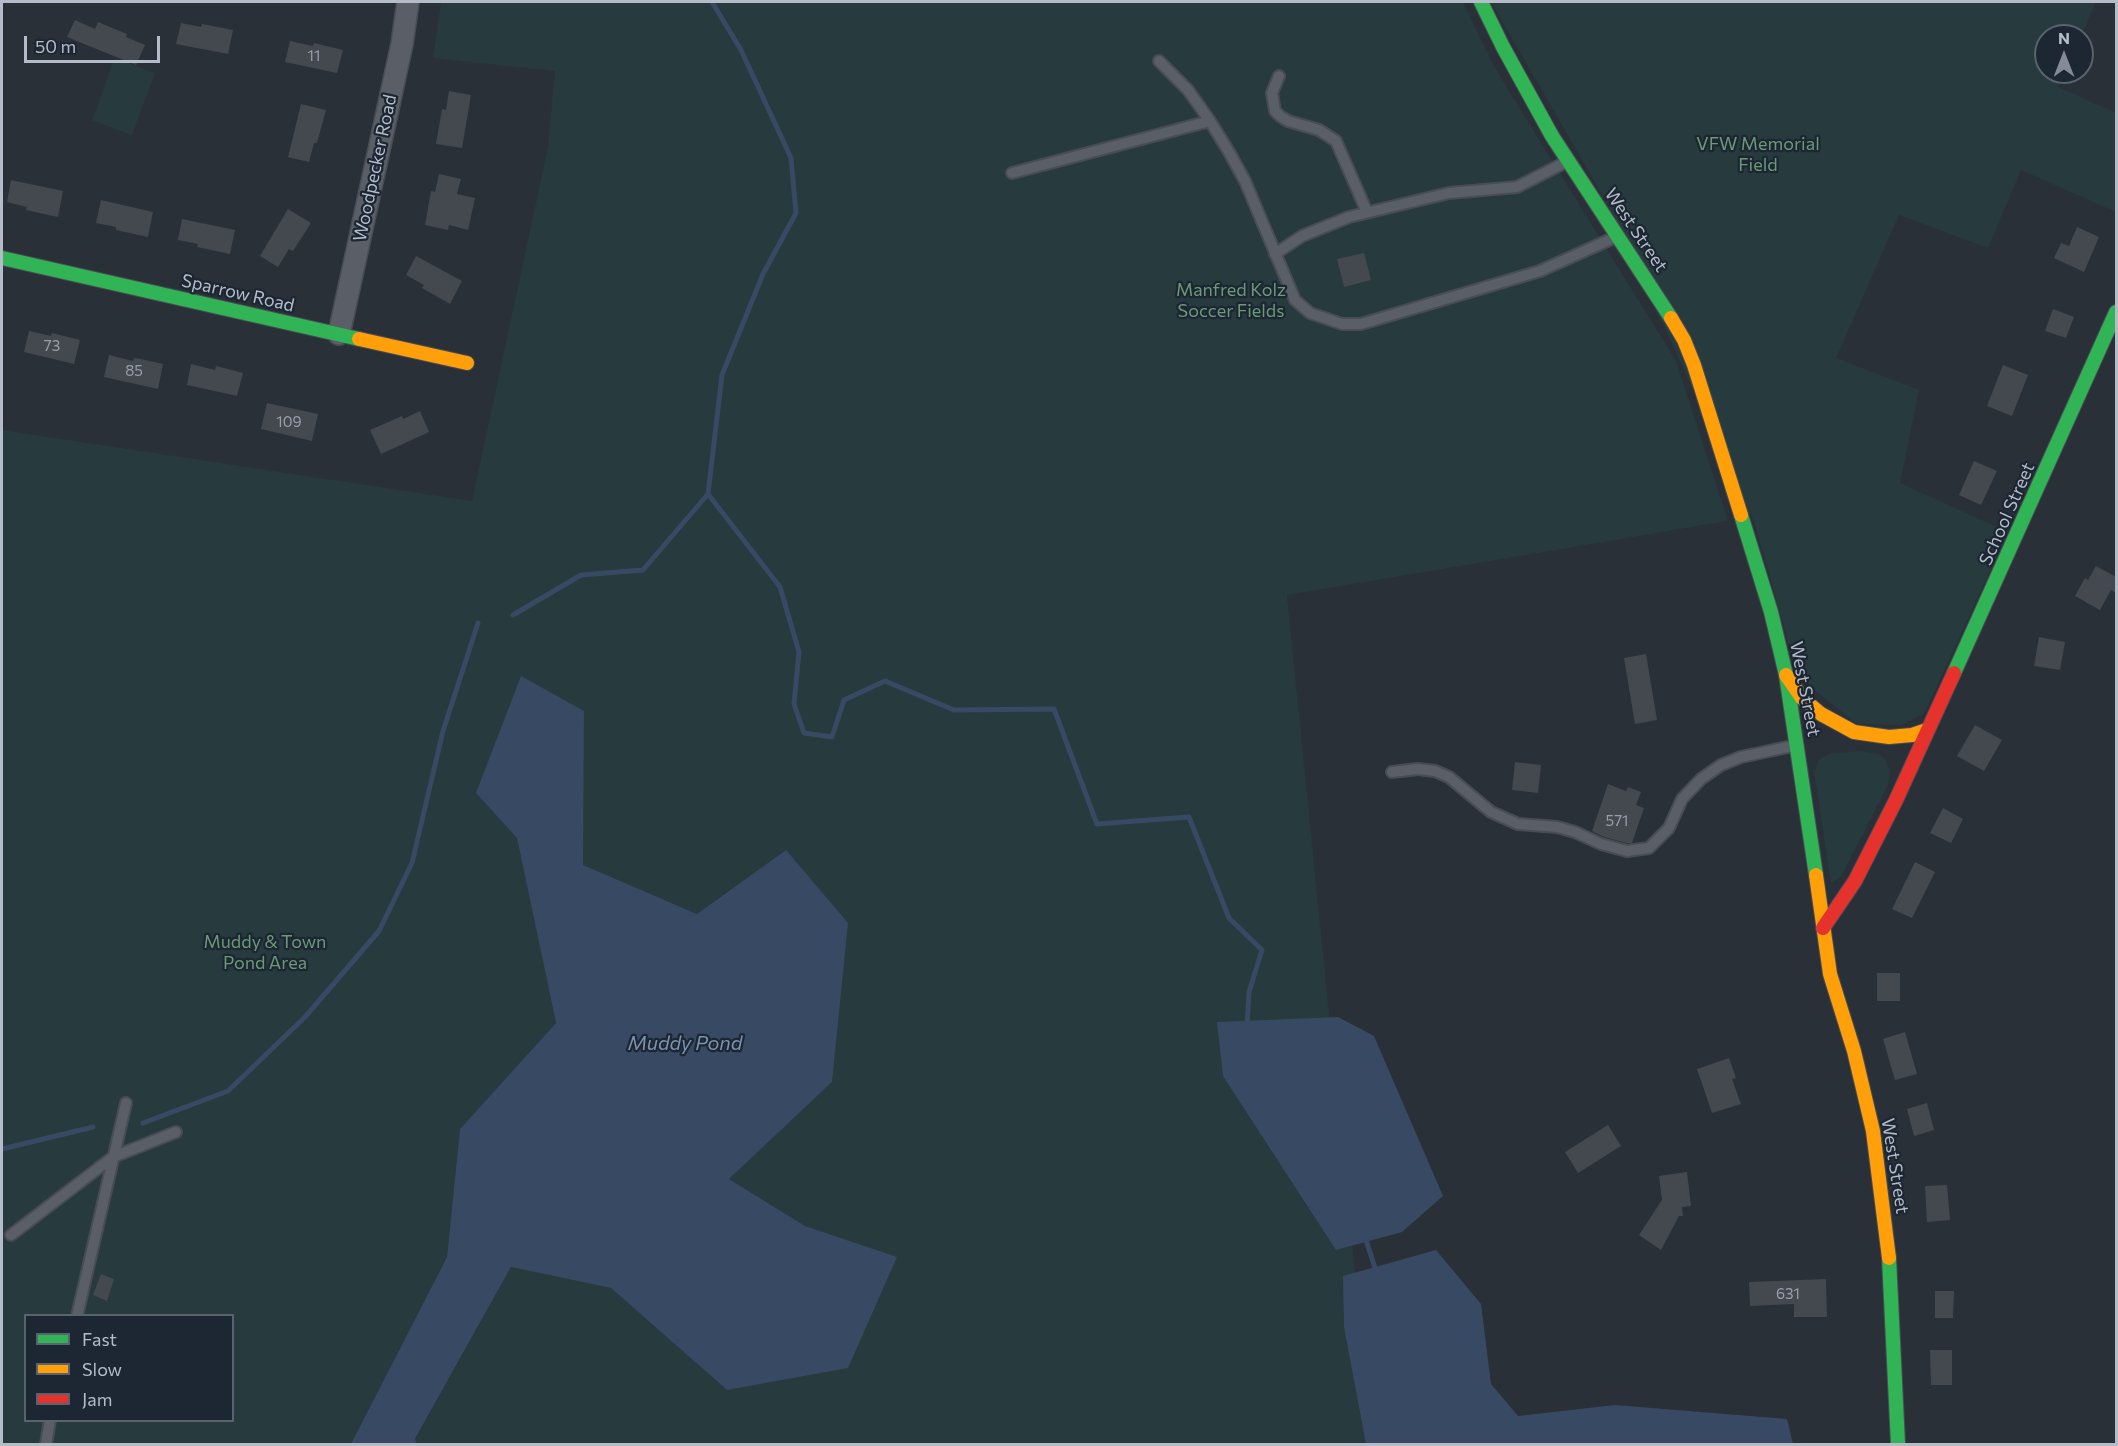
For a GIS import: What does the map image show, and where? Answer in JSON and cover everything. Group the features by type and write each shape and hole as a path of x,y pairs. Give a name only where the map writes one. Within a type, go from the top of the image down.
{"street":[{"name":"West Street","path":"1481,2 1514,67 1568,161 1671,316 1694,365 1742,510 1786,675 1830,974 1854,1051 1873,1131 1886,1221 1898,1444"},
{"name":"Woodpecker Road","path":"339,334 399,56 402,3"},
{"name":"Sparrow Road","path":"2,258 467,363"},
{"name":"School Street","path":"1824,928 1855,881 1896,801 2116,312"},
{"path":"1786,675 1803,698 1821,714 1854,732 1889,737 1912,735 1927,730"}],"lane":[{"path":"1159,61 1188,90 1229,152 1245,181 1293,296 1305,310 1335,323 1357,325 1540,271 1556,266 1618,236"},
{"path":"1279,76 1272,93 1275,111 1288,121 1319,130 1336,141 1366,212"},
{"path":"1012,173 1210,121"},
{"path":"1275,254 1296,239 1325,225 1366,212 1449,193 1517,187 1568,161"},
{"path":"1392,772 1418,769 1434,771 1449,777 1491,812 1518,824 1557,827 1575,832 1601,844 1627,851 1649,848 1669,828 1682,799 1701,779 1721,765 1741,757 1798,745"},
{"path":"77,1314 126,1103"},
{"path":"11,1235 113,1157 176,1132"},
{"path":"46,1444 50,1422"}],"green space":[{"name":"Muddy & Town Pond Area","path":"441,2 1463,2 1493,65 1676,361 1728,521 1287,595 1372,1444 417,1444 415,1440 511,1267 611,1288 727,1390 897,1258 805,1226 729,1179 832,1082 786,850 697,914 582,865 584,711 476,793 517,837 556,1023 460,1129 447,1257 351,1444 2,1444 2,430 472,501 548,147 555,71 433,58"},
{"name":"VFW Memorial Field","path":"1491,2 2096,2 2086,24 2034,24 2034,84 2059,84 2058,87 2116,113 2116,212 2021,170 1988,248 1899,215 1836,358 1919,390 1900,483 2008,532 1924,714 1901,725 1857,724 1798,677 1755,524 1608,205"},
{"path":"115,58 155,73 132,135 92,120"},
{"path":"1858,751 1879,754 1886,760 1890,771 1888,785 1841,877 1831,883 1814,772 1819,760 1829,754"}],"water":[{"name":"Muddy Pond","path":"521,676 584,711 583,865 697,914 786,850 848,923 832,1082 729,1179 805,1226 897,1257 848,1368 727,1390 611,1288 511,1267 415,1439 417,1444 351,1444 447,1257 460,1129 556,1023 517,838 476,793"},
{"path":"1338,1017 1374,1036 1443,1196 1402,1232 1336,1250 1223,1076 1217,1022"},
{"path":"1436,1250 1481,1304 1491,1384 1518,1416 1615,1405 1787,1419 1793,1444 1366,1444 1344,1327 1343,1276"}],"building":[{"path":"75,20 95,29 98,22 127,34 126,37 145,45 136,65 67,37"},
{"path":"181,23 201,27 202,24 233,30 228,54 176,44"},
{"path":"290,41 313,46 314,43 343,50 337,73 285,62"},
{"path":"449,91 471,95 462,148 436,144 442,109 446,110"},
{"path":"301,104 326,110 309,162 288,157"},
{"path":"439,174 461,179 457,194 475,198 468,230 449,225 448,230 425,225 431,191 435,192"},
{"path":"11,180 63,191 58,217 26,210 27,207 7,202"},
{"path":"101,200 153,212 148,237 96,223"},
{"path":"288,209 311,223 293,251 289,249 278,267 260,256"},
{"path":"182,219 235,230 230,254 197,247 198,244 178,240"},
{"path":"2077,227 2099,237 2084,272 2054,258 2061,243 2069,246"},
{"path":"1364,253 1371,280 1344,287 1337,259"},
{"path":"416,256 462,281 450,304 422,288 424,285 406,275"},
{"path":"2053,309 2074,317 2066,338 2045,331"},
{"path":"29,331 51,336 52,333 80,340 74,364 24,352"},
{"path":"109,355 133,361 134,358 163,364 158,389 104,377"},
{"path":"191,364 215,370 216,366 243,373 237,396 187,385"},
{"path":"2003,365 2028,375 2012,416 1987,406"},
{"path":"267,403 318,414 312,441 261,429"},
{"path":"420,411 429,432 381,454 370,430"},
{"path":"1974,461 1997,471 1981,505 1959,495"},
{"path":"2096,566 2116,577 2116,593 2111,590 2100,610 2075,596 2085,578 2088,580"},
{"path":"2039,637 2065,642 2060,670 2034,666"},
{"path":"1646,654 1657,720 1635,724 1624,658"},
{"path":"1975,725 2002,740 1984,771 1957,756"},
{"path":"1515,762 1541,765 1538,793 1512,790"},
{"path":"1608,784 1626,791 1628,787 1641,792 1636,805 1644,808 1632,843 1604,837 1592,831"},
{"path":"1943,808 1963,819 1951,843 1930,833"},
{"path":"1915,862 1935,872 1912,918 1892,909"},
{"path":"1877,973 1900,973 1900,1001 1877,1001"},
{"path":"1905,1032 1917,1074 1895,1080 1883,1039"},
{"path":"1729,1058 1736,1078 1732,1079 1741,1104 1712,1113 1697,1069"},
{"path":"1927,1103 1934,1130 1914,1136 1907,1109"},
{"path":"1608,1125 1621,1146 1578,1173 1565,1152"},
{"path":"1687,1172 1691,1206 1682,1207 1683,1216 1679,1216 1661,1250 1639,1235 1662,1200 1659,1176"},
{"path":"1947,1185 1950,1220 1927,1222 1925,1186"},
{"path":"101,1274 114,1279 107,1301 93,1295"},
{"path":"1826,1279 1827,1317 1794,1317 1794,1304 1750,1306 1749,1282"},
{"path":"1935,1291 1954,1291 1953,1318 1935,1318"},
{"path":"1930,1350 1952,1350 1952,1385 1931,1385"}],"waterway":[{"path":"513,615 581,575 643,570 708,494 722,375 763,274 796,213 791,158 741,50 712,2"},
{"path":"708,494 780,587 799,652 794,704 804,733 832,737 844,700 885,681 954,710 1054,709 1097,824 1189,817 1229,918 1262,950 1249,992 1247,1027"},
{"path":"143,1123 228,1091 305,1017 379,931 412,863 443,731 478,623"},
{"path":"2,1149 93,1127"},
{"path":"1365,1237 1377,1274"}],"traffic: fast":[{"path":"1481,2 1552,136 1671,318"},
{"path":"2,258 359,339"},
{"path":"1954,673 2116,312"},
{"path":"1741,515 1771,612 1786,675 1816,875"},
{"path":"1889,1258 1898,1444"}],"traffic: slow":[{"path":"1671,318 1684,340 1694,365 1741,515"},
{"path":"359,339 467,363"},
{"path":"1786,675 1802,698 1821,714 1854,732 1889,737 1912,735 1927,730"},
{"path":"1816,875 1830,974 1854,1051 1873,1131 1889,1258"}],"traffic: jam":[{"path":"1823,928 1855,881 1896,800 1954,673"}],"park label":[{"name":"Manfred Kolz Soccer Fields","path":"1231,300"}]}
